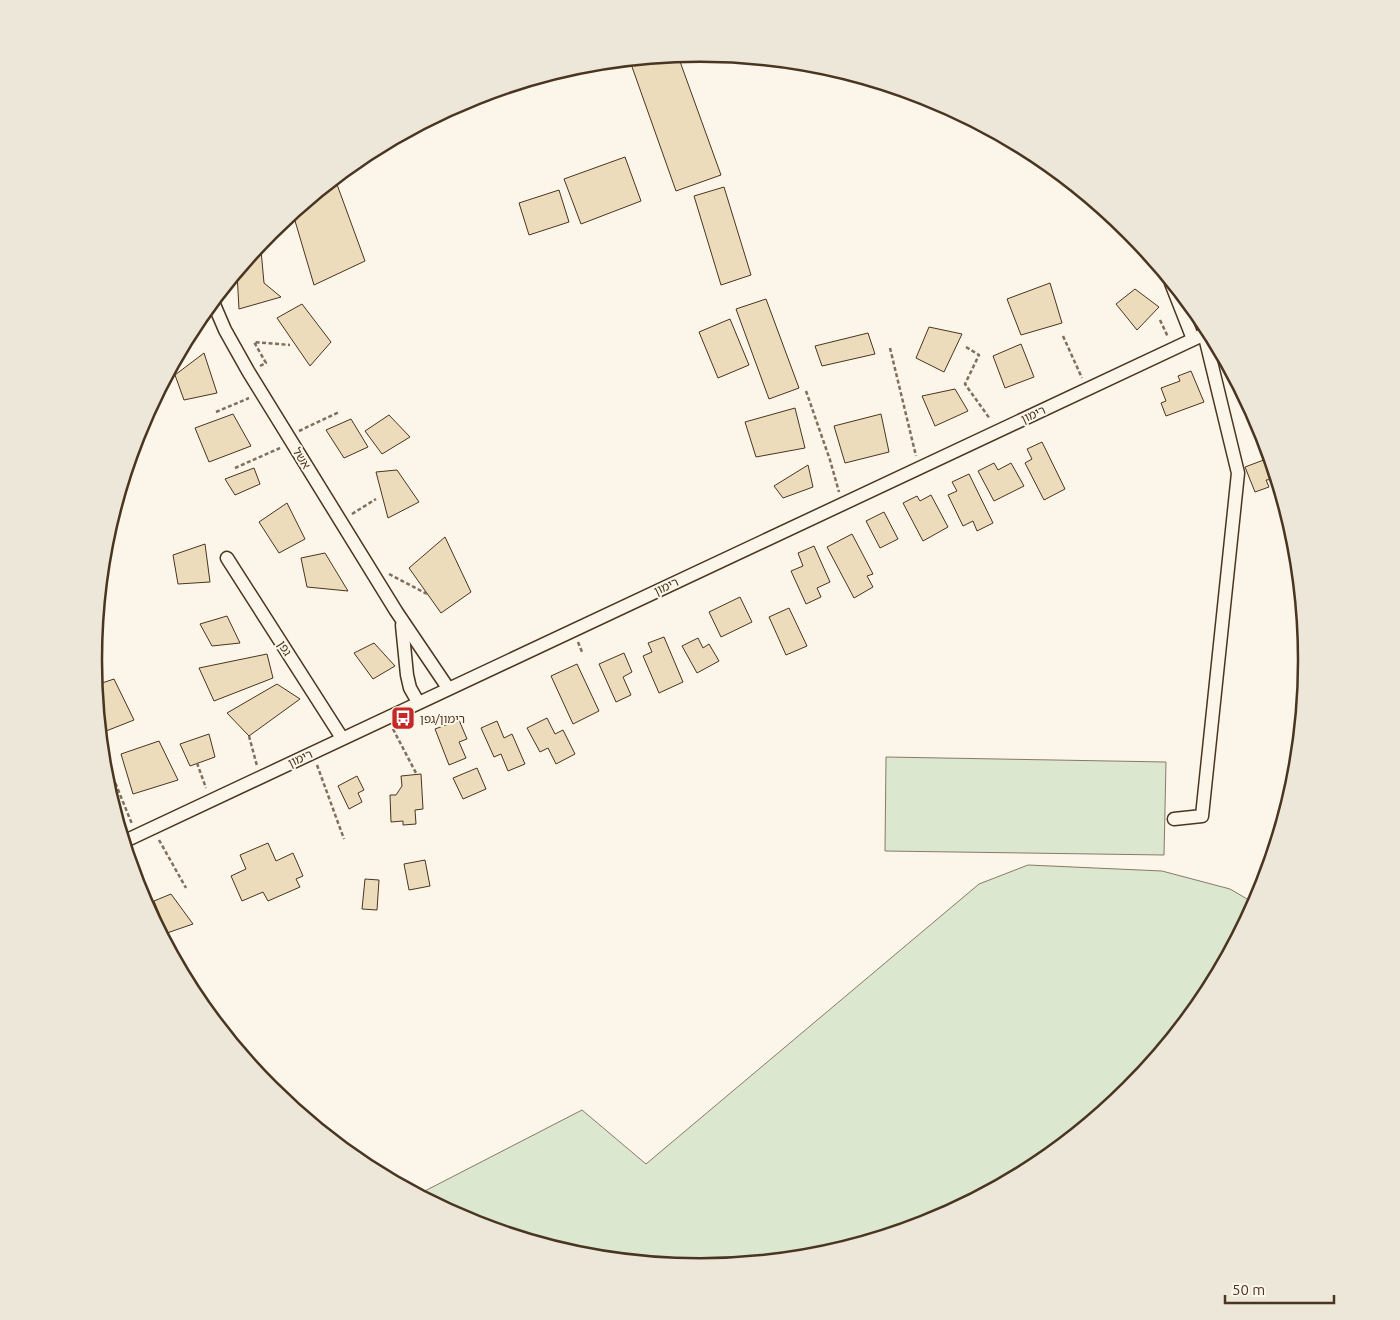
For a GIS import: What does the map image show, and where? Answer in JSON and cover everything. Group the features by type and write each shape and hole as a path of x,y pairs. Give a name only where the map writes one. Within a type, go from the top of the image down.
{"street":[{"name":"אשל","path":"216,309 248,370 340,521 396,611 448,688"},
{"name":"רימון","path":"130,838 1201,335"},
{"path":"1174,819 1202,816 1238,473 1203,338"},
{"name":"גפן","path":"227,558 342,738"},
{"name":"אשל","path":"396,611 403,626 406,675 410,688 418,702"}],"path":[{"path":"1160,320 1173,348"},
{"path":"1063,336 1087,388"},
{"path":"248,370 266,363 254,342 290,345"},
{"path":"966,347 979,355 965,384 998,430"},
{"path":"890,348 918,467"},
{"path":"806,391 830,460 842,503"},
{"path":"216,412 262,393"},
{"path":"236,468 339,412"},
{"path":"340,521 376,499"},
{"path":"386,572 427,594"},
{"path":"386,717 416,773"},
{"path":"249,736 260,776"},
{"path":"312,752 344,840"},
{"path":"197,763 211,800"},
{"path":"115,783 137,835"},
{"path":"153,828 186,888"}],"green space":[{"path":"886,757 1166,762 1164,855 885,851"},
{"path":"1028,865 1162,871 1230,889 1247,899 1217,959 1197,992 1174,1024 1149,1054 1094,1109 1032,1157 999,1177 964,1196 892,1226 817,1246 778,1252 700,1258 661,1256 583,1246 545,1237 471,1212 426,1190 582,1110 646,1164 979,884"}],"building":[{"path":"681,63 721,175 676,191 632,67"},
{"path":"625,157 641,201 581,224 564,179"},
{"path":"337,185 365,261 314,285 295,221"},
{"path":"724,187 751,275 721,285 694,196"},
{"path":"559,190 569,222 529,235 519,203"},
{"path":"261,255 264,283 281,297 239,309 238,282"},
{"path":"1050,283 1062,323 1021,335 1007,299"},
{"path":"1135,289 1159,307 1137,330 1116,304"},
{"path":"766,299 799,388 769,399 736,309"},
{"path":"302,304 331,342 310,366 277,318"},
{"path":"730,319 749,365 718,378 699,332"},
{"path":"929,327 962,334 944,372 916,358"},
{"path":"868,333 875,354 822,366 815,346"},
{"path":"1021,344 1034,377 1005,388 993,356"},
{"path":"204,353 217,393 184,400 176,374"},
{"path":"1191,371 1204,402 1166,416 1161,403 1166,401 1161,388 1180,381 1178,376"},
{"path":"955,389 968,411 935,426 922,396"},
{"path":"795,408 805,448 756,457 745,422"},
{"path":"233,414 251,446 209,462 195,428"},
{"path":"881,414 889,452 845,463 834,426"},
{"path":"389,415 410,437 382,454 365,431"},
{"path":"351,419 368,447 344,458 326,430"},
{"path":"1042,442 1065,489 1044,500 1025,463 1032,459 1027,449"},
{"path":"1263,460 1269,480 1266,480 1269,487 1255,492 1245,467"},
{"path":"994,463 998,470 1011,463 1024,486 994,501 978,471"},
{"path":"808,465 813,487 783,498 774,486"},
{"path":"254,468 260,484 235,495 225,479"},
{"path":"397,470 419,502 388,518 376,472"},
{"path":"969,474 993,523 977,531 973,521 963,526 948,495 957,491 952,482"},
{"path":"931,495 948,527 923,541 903,503 917,496 920,501"},
{"path":"287,503 305,539 279,553 259,522"},
{"path":"884,512 898,539 880,548 866,521"},
{"path":"852,534 873,574 867,576 873,587 854,598 827,547"},
{"path":"445,537 471,592 441,613 409,568"},
{"path":"205,544 210,582 178,584 173,555"},
{"path":"814,546 830,582 817,588 821,597 806,604 791,571 803,566 798,553"},
{"path":"325,553 348,591 307,587 301,558"},
{"path":"740,597 752,622 721,637 709,612"},
{"path":"789,608 807,646 786,655 769,617"},
{"path":"227,616 240,643 212,646 200,624"},
{"path":"664,637 683,682 659,693 643,656 652,652 648,643"},
{"path":"698,638 703,648 709,644 719,661 697,673 682,646"},
{"path":"374,643 395,666 373,679 354,653"},
{"path":"624,653 632,672 623,677 631,695 616,702 599,664"},
{"path":"267,654 273,678 214,701 199,668"},
{"path":"577,664 599,711 573,724 551,676"},
{"path":"114,679 134,720 107,731 103,683"},
{"path":"277,684 300,699 249,736 227,713"},
{"path":"547,718 555,734 563,730 575,754 556,764 548,748 540,752 527,728"},
{"path":"459,720 467,739 459,742 466,758 449,765 435,729"},
{"path":"497,721 504,738 512,734 525,764 508,771 501,754 494,757 481,728"},
{"path":"209,734 215,757 190,766 180,744"},
{"path":"159,741 178,780 133,794 121,754"},
{"path":"477,768 486,789 463,799 453,778"},
{"path":"421,774 423,809 415,810 416,824 403,825 403,821 391,822 390,795 396,795 402,786 401,776"},
{"path":"357,776 364,790 358,793 362,802 349,809 338,786"},
{"path":"268,843 276,861 293,853 303,876 296,879 300,887 268,901 263,892 242,901 231,876 246,869 240,855"},
{"path":"425,860 430,886 409,890 404,864"},
{"path":"365,879 379,880 377,910 362,909"},
{"path":"171,894 193,924 169,932 154,901"}],"place":[{"name":"רימון/גפן","path":"403,718"}]}
